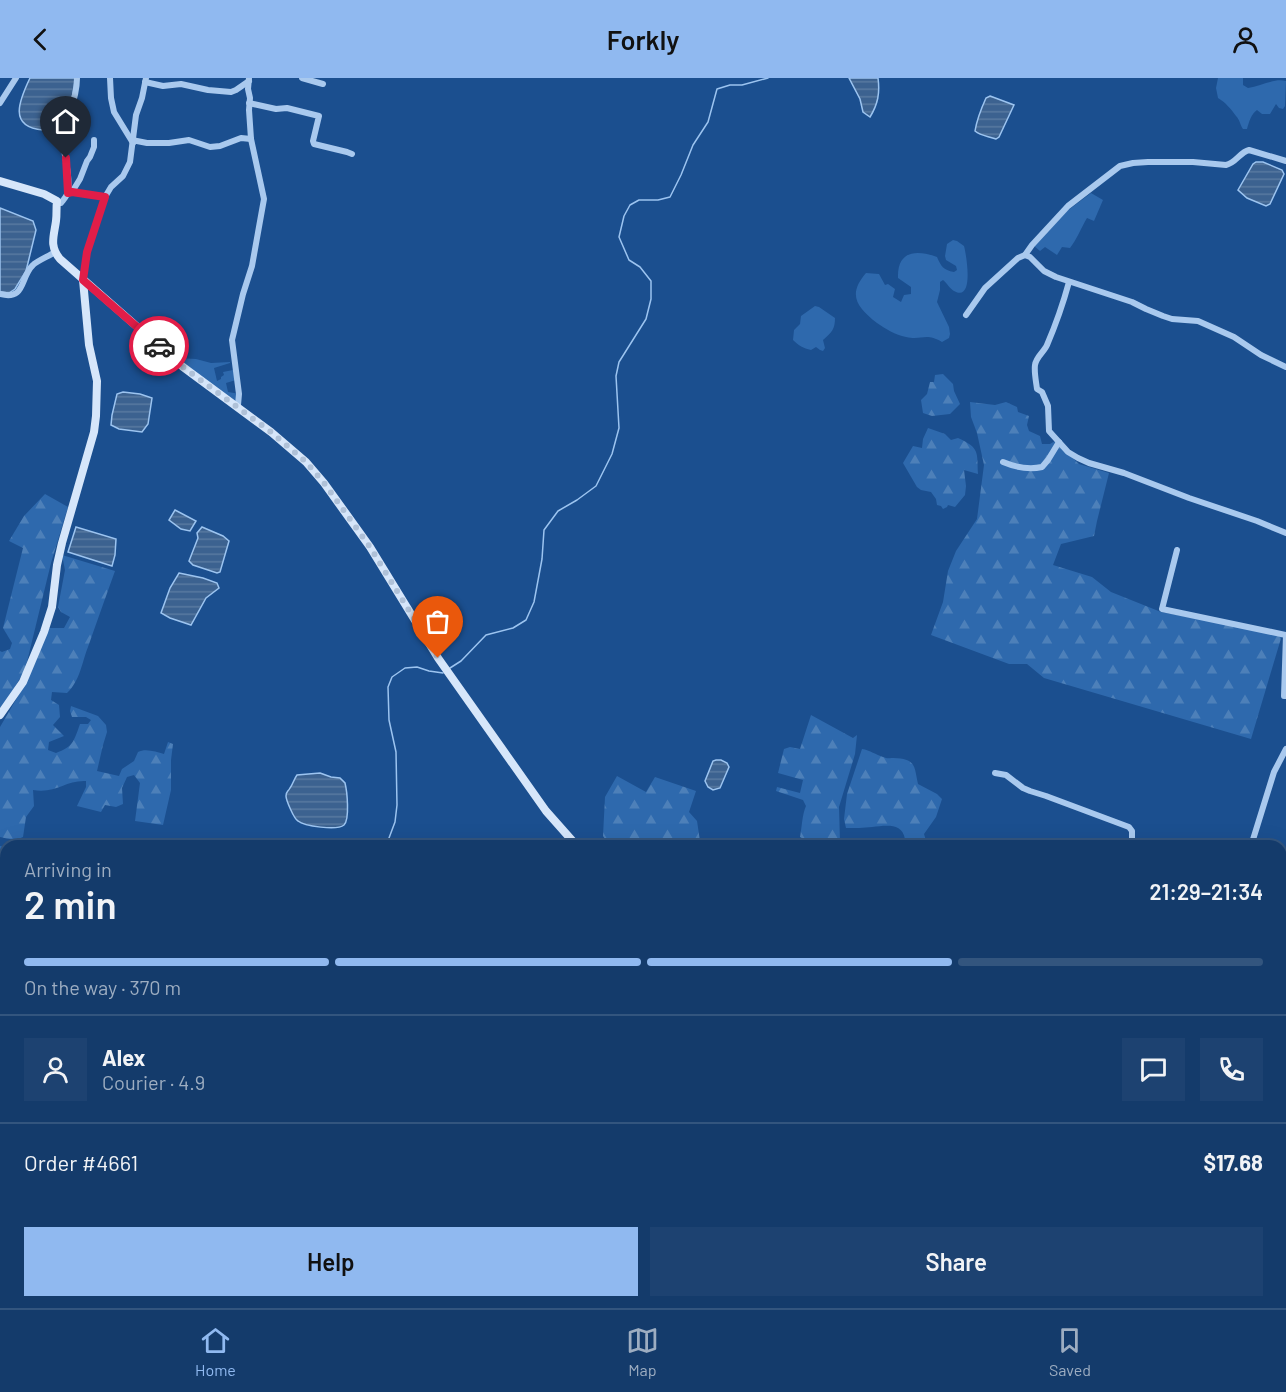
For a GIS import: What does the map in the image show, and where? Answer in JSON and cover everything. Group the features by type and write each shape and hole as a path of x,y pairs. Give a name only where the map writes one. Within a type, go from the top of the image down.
{"main road":[{"path":"0,181 44,194 57,201 53,244 60,259 183,367 271,432 306,462 324,483 383,566 438,658 546,811 572,840"},
{"path":"0,715 23,682 44,632 52,607 57,565 69,514 94,432 97,381 88,345 83,280"}],"street":[{"path":"0,103 16,78"},
{"path":"70,193 63,133 77,78"},
{"path":"110,78 114,112 133,142"},
{"path":"302,78 323,84"},
{"path":"83,280 87,252 105,197 111,187 123,176 130,162 136,115 146,80 163,86 182,84 231,92 249,79"},
{"path":"237,406 239,394 232,339 252,266 264,199 251,139 249,79"},
{"path":"249,103 276,109 287,108 319,116 314,144 352,154"},
{"path":"133,142 169,143 189,140 210,147 220,146 241,138 251,139"},
{"path":"57,201 61,203 80,180 94,147 94,140"},
{"path":"966,315 985,288 1018,258 1025,255 1068,206 1120,166 1148,162 1226,165 1249,150 1286,161"},
{"path":"70,193 105,197"},
{"path":"0,294 7,296 16,294 33,265 55,252"},
{"path":"1025,255 1049,274 1132,302 1172,319 1198,321 1234,337 1261,355 1286,367"},
{"path":"1069,282 1060,314 1045,349 1036,361 1037,388 1042,392 1048,406 1049,431 1068,452 1089,463 1124,473 1286,533"},
{"path":"1003,462 1020,467 1042,467 1059,442"},
{"path":"1177,550 1162,609 1286,634 1284,696 1286,696"},
{"path":"1253,840 1274,772 1285,753"},
{"path":"995,773 1006,776 1030,791 1129,827 1132,831 1132,840"}],"green space":[{"path":"1218,78 1243,78 1243,85 1248,88 1272,81 1286,81 1285,106 1283,109 1276,104 1270,114 1262,114 1257,110 1247,129 1243,129 1232,111 1218,98 1216,88"},
{"path":"1091,193 1103,200 1094,221 1087,218 1070,248 1062,247 1057,255 1045,247 1040,251 1034,246 1067,211"},
{"path":"953,240 964,246 968,276 965,290 961,293 953,290 943,280 940,282 937,302 949,327 949,338 942,342 927,337 911,338 898,335 887,330 864,312 856,294 860,281 866,273 879,274 885,285 888,284 895,289 893,297 901,302 904,295 911,294 911,287 898,278 904,257 915,253 929,254 937,257 945,269 954,272 957,270 956,266 946,260 945,256 947,244"},
{"path":"815,306 835,318 832,330 823,340 825,348 823,351 816,347 811,350 793,340 794,330 800,324 801,316"},
{"path":"176,358 196,359 211,363 230,362 214,368 217,381 224,375 223,372 233,370 236,380 226,383 228,392 240,394 235,403"},
{"path":"943,374 953,384 960,404 950,414 932,416 923,413 921,400 927,394 930,382 934,382 935,375"},
{"path":"970,402 995,405 1006,402 1017,407 1018,412 1029,416 1027,425 1029,431 1040,436 1042,444 1055,441 1079,464 1109,473 1094,536 1061,544 1053,565 1092,577 1111,592 1161,612 1282,635 1251,739 1044,678 1027,664 1009,664 931,635 943,602 948,571 956,551 977,519 984,465 971,417"},
{"path":"928,428 945,434 951,440 958,438 974,448 976,452 978,474 964,470 965,495 955,507 948,505 943,509 937,505 931,492 917,487 903,463 913,446 922,448"},
{"path":"45,494 68,507 51,563 25,670 0,709 0,651 10,649 12,643 3,628 23,548 9,541 24,516"},
{"path":"62,555 115,571 75,683 67,693 52,692 51,700 59,705 60,717 53,725 64,736 49,742 48,750 56,753 69,746 80,724 88,724 91,720 86,717 72,717 71,706 98,716 106,725 107,732 97,771 119,776 122,769 134,761 138,752 148,750 164,754 168,742 173,744 171,790 163,825 135,821 140,783 134,775 127,777 122,788 123,804 116,807 105,805 101,812 77,806 86,787 86,781 54,789 33,790 34,806 26,817 23,837 14,839 0,837 0,727 28,679 49,628 64,628 70,617 61,612 58,607 65,570"},
{"path":"811,715 853,738 857,735 855,754 839,807 840,840 806,840 800,837 806,806 803,800 776,791 777,787 800,793 803,780 778,773 784,749 790,747 800,749"},
{"path":"862,749 886,758 910,762 913,764 918,784 942,799 936,817 924,834 926,840 907,840 897,827 892,826 846,828 844,819 847,794"},
{"path":"617,776 646,792 655,777 696,791 689,812 697,821 700,840 606,840 603,836 605,797"}],"shaded area":[{"path":"30,78 75,78 68,110 63,123 56,130 32,128 21,118 19,112 22,95"},
{"path":"849,78 878,78 878,98 870,117 863,112 860,99"},
{"path":"990,96 1014,105 996,139 975,131 984,102"},
{"path":"1256,162 1263,162 1282,170 1284,174 1270,204 1266,206 1247,198 1238,190"},
{"path":"0,208 33,221 36,230 26,271 15,289 9,293 0,292"},
{"path":"123,392 152,398 148,424 142,432 119,429 111,425 117,394"},
{"path":"175,510 196,521 190,531 181,529 169,520"},
{"path":"76,527 116,539 112,566 68,552"},
{"path":"202,527 229,541 220,572 193,565 189,561 198,538 197,533"},
{"path":"179,573 217,583 219,588 206,598 191,625 161,613 170,588"},
{"path":"713,761 727,763 729,767 720,788 713,790 705,781"},
{"path":"320,773 340,778 345,783 347,817 344,825 340,827 321,827 301,823 296,820 286,798 286,793 297,775"}],"waterway":[{"path":"450,668 461,661 486,635 513,628 526,620 534,602 542,559 544,530 558,511 596,486 612,454 619,428 616,376 619,362 646,319 651,299 651,281 640,267 629,260 619,237 624,216 630,205 639,200 658,200 670,197 693,145 708,122 717,89 768,78"},
{"path":"388,840 395,822 397,805 396,752 389,720 388,687 392,677 405,668 417,667 443,673"}],"way so far":[{"path":"159,346 183,367 271,432 306,462 324,483 383,566 438,658"}],"route":[{"path":"66,158 68,193 105,197 87,252 83,280 159,346"}]}
